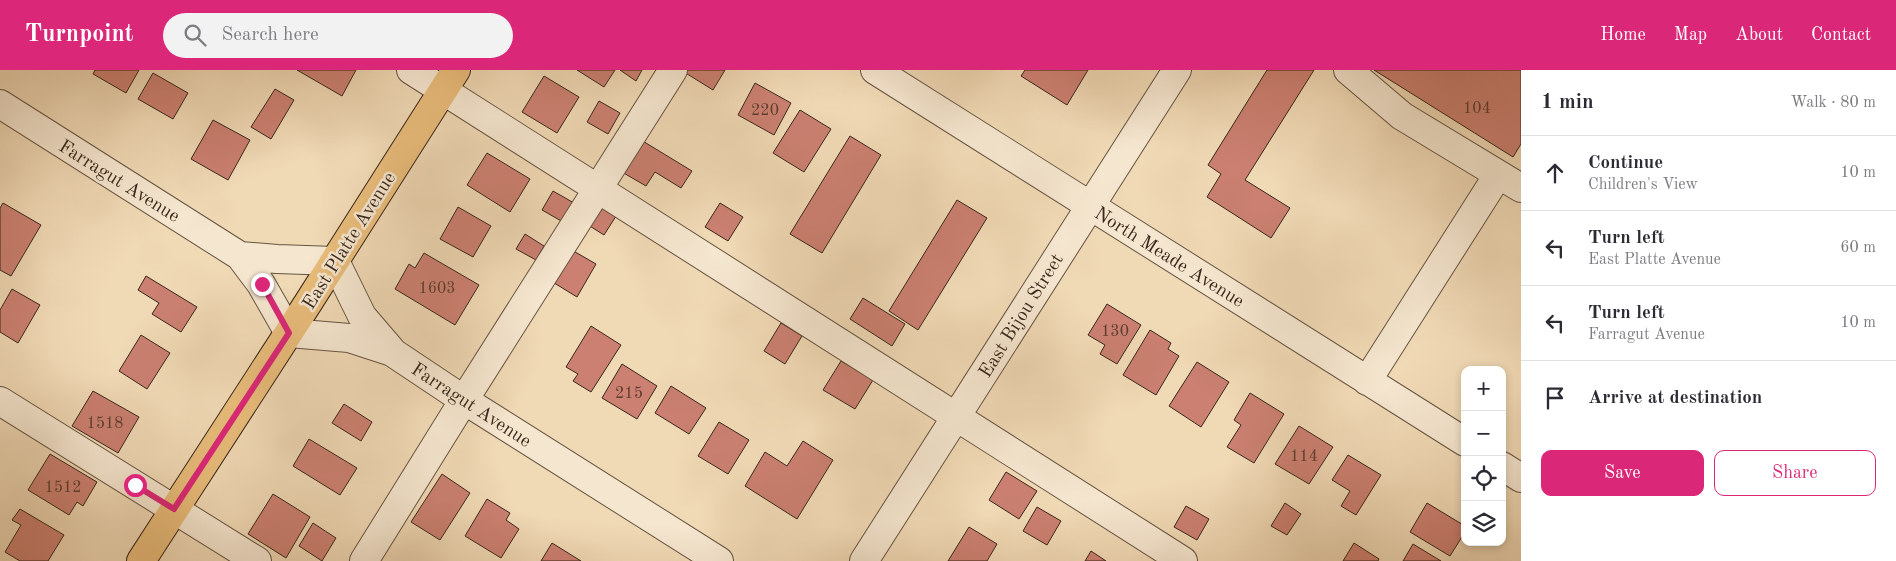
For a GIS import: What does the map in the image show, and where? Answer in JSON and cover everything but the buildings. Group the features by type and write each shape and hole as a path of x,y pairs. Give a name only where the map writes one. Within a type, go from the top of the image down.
{"main road":[{"name":"East Platte Avenue","path":"141,561 450,80"}],"street":[{"path":"411,70 450,80 597,188 1183,561"},
{"path":"364,561 673,70"},
{"name":"North Meade Avenue","path":"875,70 1461,439"},
{"name":"East Bijou Street","path":"864,561 1177,70"},
{"path":"1348,70 1402,116 1510,182 1367,380"},
{"name":"Farragut Avenue","path":"0,104 240,256 262,284 289,333 349,338 392,352 464,400 720,561"},
{"name":"Farragut Avenue","path":"240,256 335,261"},
{"path":"335,261 362,316 392,352"},
{"path":"0,401 257,561"},
{"path":"1506,469 1521,478"}],"route":[{"path":"135,485 174,509 289,333 262,284"}]}
